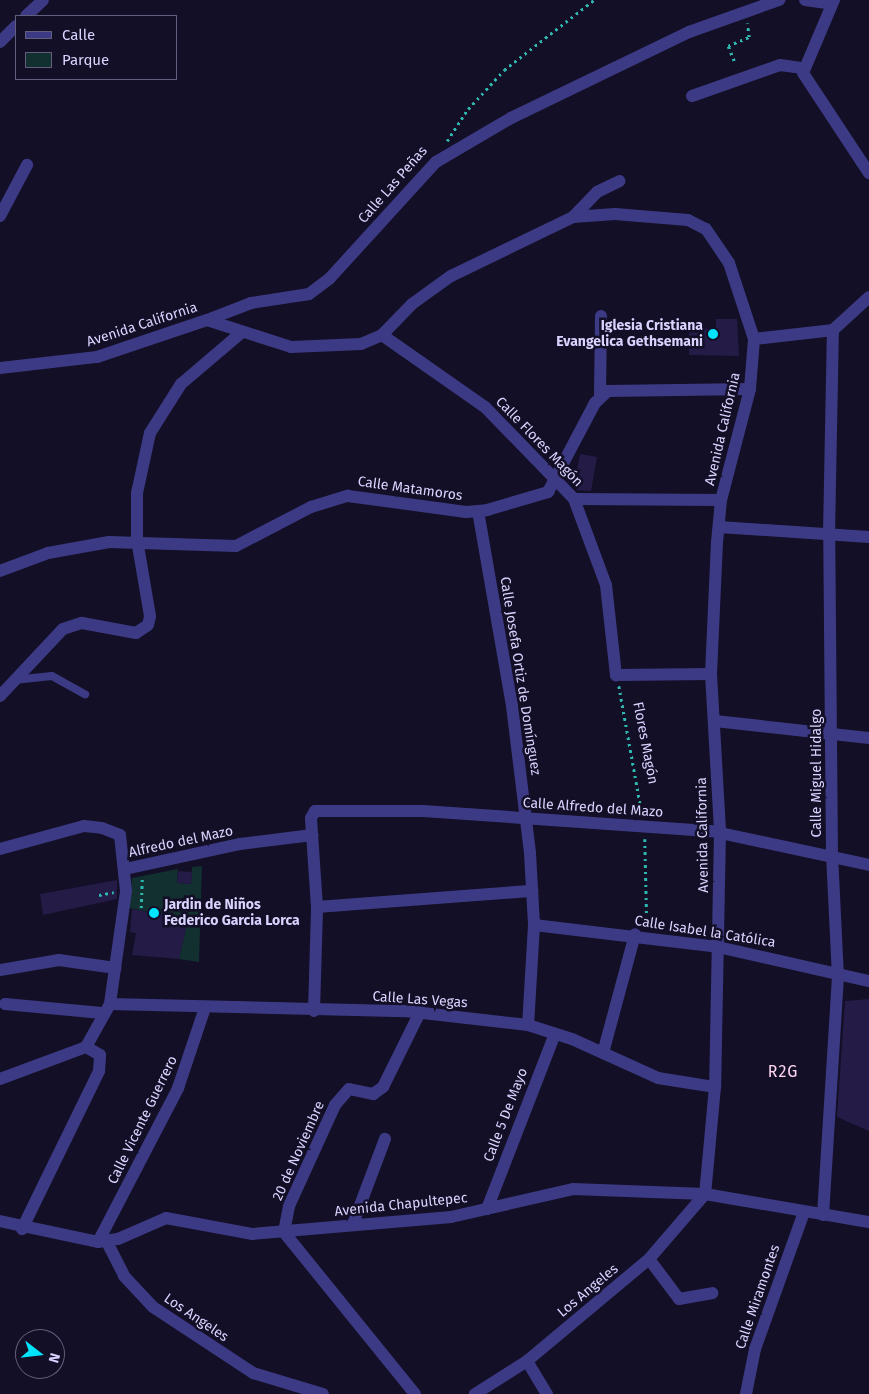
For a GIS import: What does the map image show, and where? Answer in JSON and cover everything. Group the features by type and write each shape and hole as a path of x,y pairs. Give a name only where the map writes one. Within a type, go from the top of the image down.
{"street":[{"path":"27,15 43,0"},
{"path":"436,162 532,107 674,39 779,0"},
{"path":"802,68 833,2 805,0"},
{"path":"0,42 15,27"},
{"path":"692,96 780,65 802,68 869,173"},
{"name":"Calle Las Peñas","path":"207,320 251,302 309,294 330,278 436,162"},
{"path":"0,216 27,165"},
{"path":"573,217 597,192 620,181"},
{"name":"Avenida California","path":"0,368 97,357 207,320 242,332 308,349 361,344 382,334 412,304 451,276 573,217 615,214 698,224 729,262 754,339 750,390 722,500 719,527 711,674 720,832 716,1088 705,1194"},
{"path":"754,339 833,330 869,297"},
{"path":"602,316 600,397 619,388 750,390"},
{"name":"Calle Miguel Hidalgo","path":"823,1215 838,977 832,855 829,534 833,330"},
{"path":"0,696 55,636 72,625 136,633 148,625 150,616 136,540 137,493 150,433 181,384 242,332"},
{"name":"Calle Flores Magón","path":"382,334 485,407 574,499 606,585 616,675"},
{"name":"Calle Matamoros","path":"0,571 74,547 136,540 236,546 311,507 348,496 478,511 539,496 557,482 600,397"},
{"path":"574,499 722,500"},
{"name":"Calle Josefa Ortiz de Domínguez","path":"478,511 512,706 525,819 534,925 528,1025"},
{"path":"719,527 869,537"},
{"path":"616,675 711,674"},
{"path":"715,721 832,731 869,738"},
{"name":"Calle Alfredo del Mazo","path":"312,836 312,812 387,809 720,832 869,864"},
{"name":"Alfredo del Mazo","path":"0,849 92,825 120,835 125,869 240,844 312,836"},
{"path":"312,836 317,907 314,1011"},
{"path":"0,1079 86,1047 106,1008 115,968 125,869"},
{"path":"317,907 532,891"},
{"name":"Calle Isabel la Católica","path":"534,925 641,935 718,947 804,964 838,977 869,981"},
{"path":"603,1053 641,935"},
{"path":"0,970 59,960 115,968"},
{"name":"Calle Las Vegas","path":"5,1004 106,1008 420,1012 528,1025 603,1053 658,1078 716,1088"},
{"name":"Calle Vicente Guerrero","path":"102,1242 178,1088 205,1008"},
{"name":"20 de Noviembre","path":"284,1232 289,1206 335,1105 349,1089 373,1094 383,1087 420,1012"},
{"name":"Calle 5 De Mayo","path":"487,1209 556,1034"},
{"path":"22,1229 99,1071 100,1055 86,1047"},
{"path":"353,1224 385,1139"},
{"name":"Avenida Chapultepec","path":"102,1242 166,1218 231,1234 284,1232 353,1224 451,1217 573,1189 705,1194 869,1222"},
{"name":"Los Angeles","path":"475,1394 527,1361 649,1259 705,1194"},
{"name":"Calle Miramontes","path":"746,1394 755,1349 804,1212"},
{"path":"0,1222 22,1229 102,1242"},
{"path":"284,1232 415,1394"},
{"name":"Los Angeles","path":"102,1242 124,1276 153,1307 272,1382 323,1394"},
{"path":"649,1259 679,1299 712,1293"},
{"path":"527,1361 547,1394"},
{"path":"265,1394 272,1382"}],"lane":[{"path":"14,680 52,676 85,694"}],"path":[{"name":"Calle Las Peñas","path":"436,162 468,109 504,70 594,0"},
{"path":"734,61 728,46 749,37 746,12"},
{"name":"Flores Magón","path":"616,675 644,826 641,935"},
{"path":"141,908 142,864"}],"green space":[{"path":"202,866 199,962 179,959 188,919 129,908 132,878 178,869 177,883 191,884 192,867"}],"building":[{"name":"Iglesia Cristiana Evangelica Gethsemani","path":"716,319 737,319 739,356 689,355 689,330 716,328"},
{"path":"580,454 597,457 591,491 577,490 566,480 568,473 576,475"},
{"path":"178,871 192,872 191,884 177,883"},
{"path":"117,880 117,899 43,915 40,894"},
{"path":"132,909 188,919 179,959 132,955 136,933 130,932"},
{"path":"869,999 869,1131 837,1117 845,1001"}],"place":[{"name":"Iglesia Cristiana Evangelica Gethsemani","path":"713,334"},
{"name":"Jardin de Niños Federico Garcia Lorca","path":"154,913"}],"district":[{"name":"R2G","path":"783,1072"}]}
